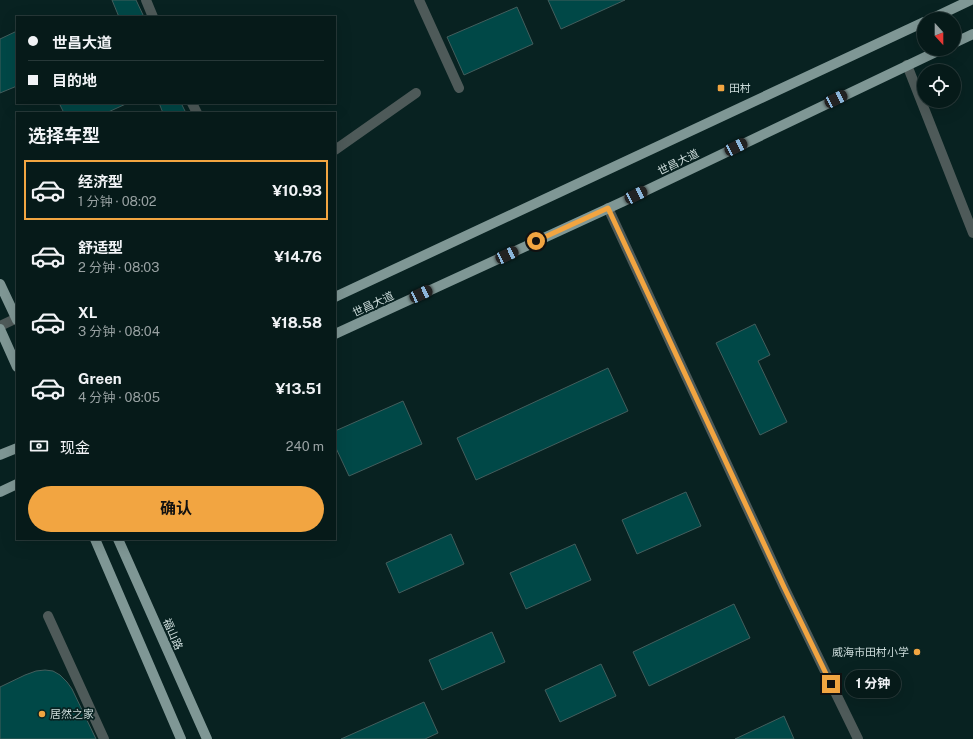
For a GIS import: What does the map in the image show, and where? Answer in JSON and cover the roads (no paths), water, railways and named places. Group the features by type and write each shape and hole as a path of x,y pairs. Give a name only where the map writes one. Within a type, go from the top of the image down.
{"main road":[{"path":"946,12 971,0"},
{"name":"世昌大道","path":"336,297 917,25"},
{"path":"961,40 973,34"},
{"name":"世昌大道","path":"336,334 608,208 927,56"},
{"path":"0,284 16,317"},
{"path":"0,329 16,364"},
{"path":"0,456 16,448"},
{"path":"0,492 16,484"},
{"path":"95,540 181,739"},
{"name":"福山路","path":"118,540 207,739"}],"street":[{"path":"146,0 154,16"},
{"path":"419,0 459,88"},
{"path":"908,65 973,233"},
{"path":"336,149 416,93"},
{"path":"608,208 784,587 858,739"},
{"path":"0,326 16,319"},
{"path":"48,616 104,739"}],"place":[{"name":"田村","path":"721,88"},
{"name":"威海市田村小学","path":"917,652"},
{"name":"居然之家","path":"42,714"}]}
